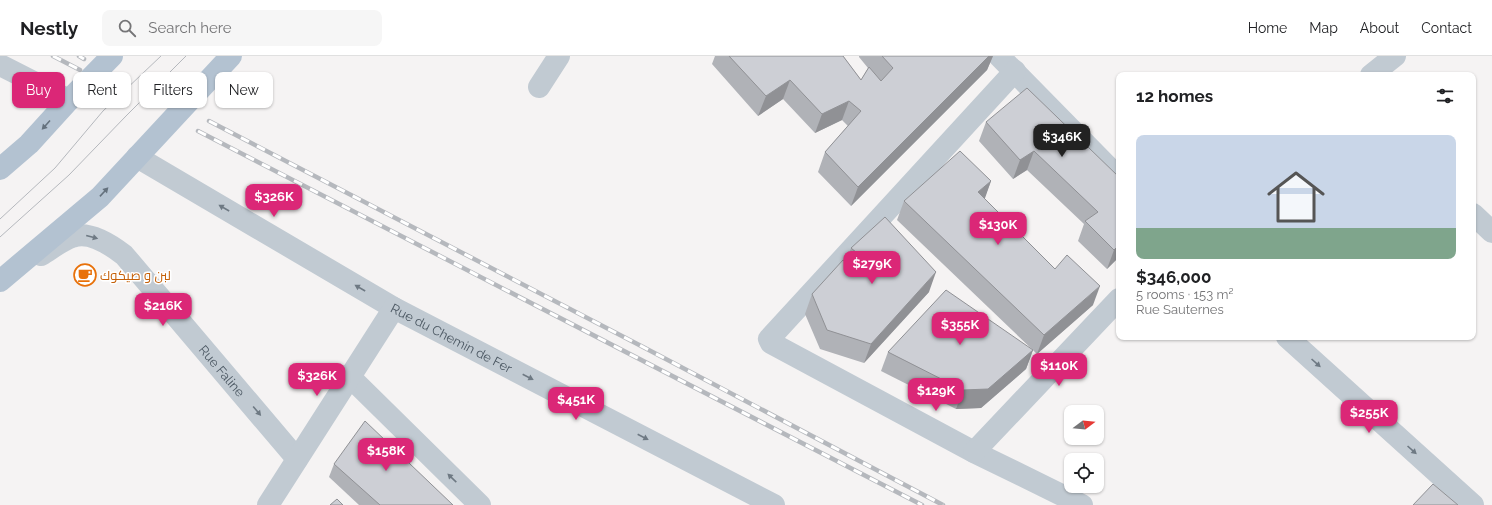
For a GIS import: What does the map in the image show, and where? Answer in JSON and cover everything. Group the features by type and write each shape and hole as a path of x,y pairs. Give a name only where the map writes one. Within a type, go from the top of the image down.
{"main road":[{"path":"0,169 29,144 112,56"},
{"path":"4,278 100,197 231,56"}],"street":[{"path":"538,88 558,56"},
{"path":"999,56 1116,175"},
{"path":"1375,72 1395,56"},
{"path":"0,65 69,100"},
{"path":"1015,71 769,339 774,345 974,452 1082,505"},
{"name":"Rue du Chemin de Fer","path":"137,157 394,308 774,505"},
{"path":"1476,217 1492,232"},
{"name":"Rue Faline","path":"4,278 73,236 86,236 101,240 116,249 124,255 297,459"},
{"path":"974,452 1116,302"},
{"path":"268,505 394,308"},
{"path":"1290,340 1473,505"},
{"path":"350,377 480,505"}],"building":[{"path":"729,56 843,56 861,80 869,67 881,81 893,68 882,56 989,56 858,187 825,152 861,111 849,101 822,114 790,80 766,96"},
{"path":"1027,88 1116,174 1116,248 1114,250 1085,221 1098,212 1034,151 1020,160 986,122"},
{"path":"960,151 991,181 978,192 1055,269 1067,255 1100,286 1044,335 904,201"},
{"path":"885,217 936,272 871,344 827,330 812,294 843,260 854,267 862,257 851,248"},
{"path":"946,290 1033,350 988,389 963,390 888,352"},
{"path":"365,421 453,505 380,505 334,464"},
{"path":"1433,484 1458,505 1413,505"},
{"path":"337,499 343,505 330,505"}],"tram line":[{"path":"0,219 55,168 103,111 161,56"},
{"path":"0,237 69,175 186,56"}],"railway":[{"path":"53,56 80,70"},
{"path":"79,56 84,59"},
{"path":"209,121 943,505"},
{"path":"198,131 922,505"}],"place":[{"name":"لبن و صيكوك","path":"85,275"}]}
